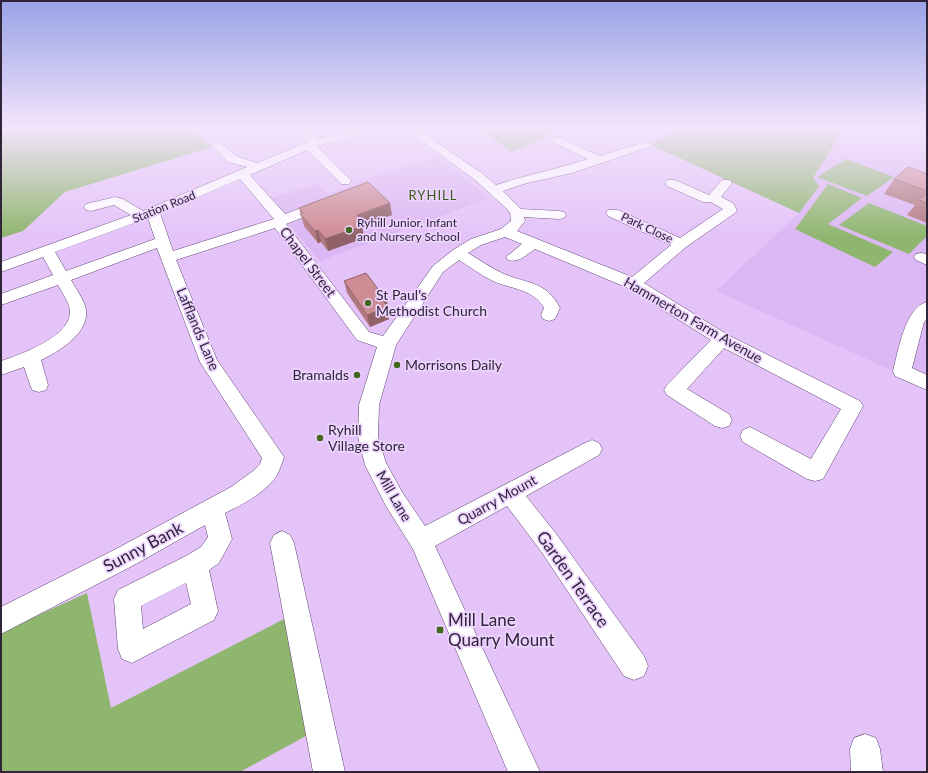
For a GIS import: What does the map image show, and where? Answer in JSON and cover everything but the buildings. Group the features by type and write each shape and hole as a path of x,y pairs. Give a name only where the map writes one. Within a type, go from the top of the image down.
{"street":[{"path":"330,165 344,181"},
{"path":"462,165 480,177 495,190 512,206 517,213 518,221 514,227 506,232"},
{"path":"495,190 523,180 583,165"},
{"name":"Station Road","path":"1,267 148,214 256,166"},
{"path":"242,173 280,221 339,198"},
{"path":"671,183 704,198 713,198 726,183"},
{"name":"Park Close","path":"634,284 681,244 730,210 728,206 713,198"},
{"path":"91,207 111,200 119,201 133,212 148,214"},
{"path":"517,213 559,215"},
{"name":"Park Close","path":"613,213 681,244"},
{"name":"Lafflands Lane","path":"148,214 163,241 168,258 208,362 273,457"},
{"name":"Chapel Street","path":"168,258 280,221 363,336 387,344"},
{"name":"Hammerton Farm Avenue","path":"506,232 532,244 589,265 634,284 722,339 853,406 815,472 750,436"},
{"name":"Mill Lane","path":"506,232 476,242 458,253 438,269 387,344 369,405 368,437 376,465 394,499 421,541 512,742 524,772"},
{"path":"1,300 163,241"},
{"path":"513,256 532,244"},
{"path":"1,368 31,358 50,347 68,333 77,318 78,310 63,277 47,251"},
{"path":"458,253 490,272 509,281 532,287 550,301 552,308 549,315"},
{"path":"927,307 916,321 902,371 927,383"},
{"path":"722,339 674,390 722,420"},
{"path":"31,358 39,385"},
{"name":"Quarry Mount","path":"421,541 511,493 575,451"},
{"name":"Sunny Bank","path":"1,621 213,510 261,478 270,469 273,457"},
{"name":"Garden Terrace","path":"511,493 549,543 634,666"},
{"path":"195,565 210,555 220,539 213,510"},
{"path":"282,543 329,772"}],"shaded area":[{"name":"Ryhill Junior, Infant and Nursery School","path":"412,165 448,165 490,198 320,261 268,199 317,184 328,194 358,184 356,182"},
{"path":"821,165 927,165 927,386 716,291 799,213 813,178"}],"green space":[{"path":"1,165 153,165 65,192 23,231 1,238"},
{"path":"695,165 821,165 813,178 819,186 799,213"},
{"path":"836,165 862,165 894,177 867,196 817,177"},
{"path":"828,184 862,198 828,224 893,252 875,267 795,229"},
{"path":"869,203 927,226 927,236 909,254 839,225"},
{"path":"87,593 111,708 286,618 306,736 240,772 1,772 1,632"}],"place":[{"name":"Ryhill Junior, Infant and Nursery School","path":"349,230"},
{"name":"St Paul's Methodist Church","path":"368,303"},
{"name":"Morrisons Daily","path":"397,365"},
{"name":"Bramalds","path":"357,375"},
{"name":"Ryhill Village Store","path":"320,438"},
{"name":"Mill Lane Quarry Mount","path":"440,630"}],"district":[{"name":"RYHILL","path":"433,195"}]}
